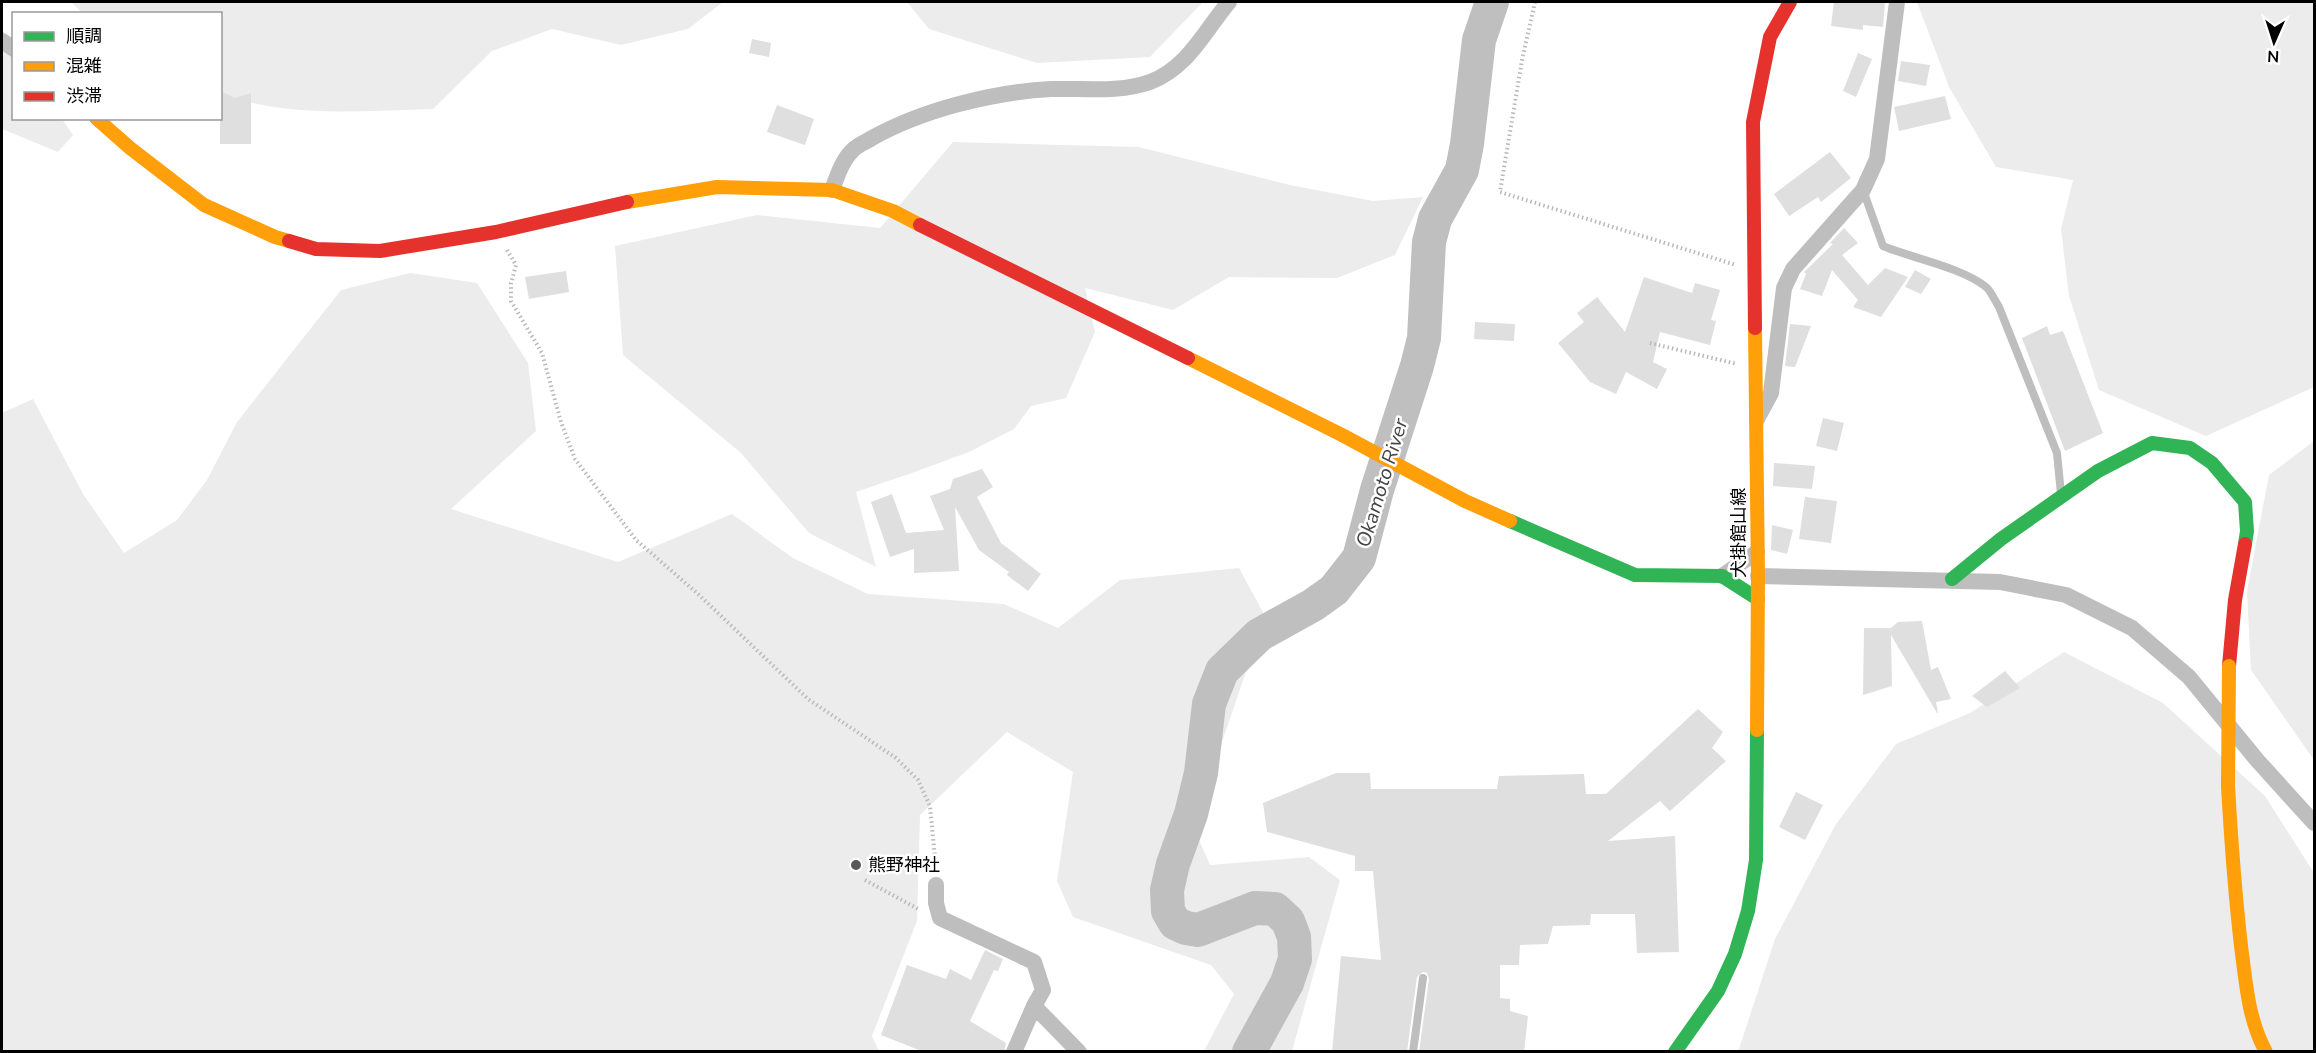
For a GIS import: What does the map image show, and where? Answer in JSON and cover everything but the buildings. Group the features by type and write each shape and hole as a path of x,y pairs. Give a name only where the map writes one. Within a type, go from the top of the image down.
{"street":[{"path":"832,190 842,166 853,149 899,124 988,98 1049,89 1118,89 1151,82 1173,69 1196,47 1228,2"},
{"name":"犬掛館山線","path":"1675,1052 1718,991 1735,954 1748,911 1756,860 1758,576 1753,123 1770,37 1790,2"},
{"path":"1756,420 1771,393 1784,288 1793,269 1863,190 1877,159 1897,2"},
{"path":"98,120 130,148 204,205 275,237 316,249 380,251 496,232 621,203 717,187 832,190 893,211 1342,435 1465,501 1635,575 1722,576 1758,599"},
{"path":"1952,579 2001,539 2098,471 2152,443 2190,448 2212,463 2245,502 2247,531 2235,600 2229,666 2228,786 2234,890 2247,994 2253,1027 2266,1052"},
{"path":"1722,576 1757,552"},
{"path":"1758,576 1952,579 2000,582 2066,595 2132,628 2190,677 2257,760 2314,823"},
{"path":"936,885 936,903 940,918 1034,962 1043,990 1014,1052"},
{"path":"1034,1006 1079,1052"}],"lane":[{"path":"1863,190 1883,246 1903,255 1948,268 1987,287 1999,307 2056,453 2061,497"},
{"path":"1413,1052 1423,978"}],"path":[{"path":"1535,2 1522,60 1500,192 1754,270"},
{"path":"496,232 516,265 511,283 511,301 542,353 561,422 575,459 636,540 697,592 808,699 896,758 918,780 930,806 935,839 936,885"},
{"path":"1650,342 1756,369"},
{"path":"865,880 922,911"}],"shaded area":[{"path":"71,2 723,2 688,29 621,45 552,29 492,51 433,109 352,111 273,107 222,94 222,12 81,12"},
{"path":"907,2 1203,2 1150,57 1037,63 929,29"},
{"path":"1917,2 2314,2 2314,387 2206,436 2099,390 2069,296 2061,229 2073,180 1996,167 1949,87"},
{"path":"2,29 12,44 12,120 63,120 73,135 58,152 2,129"},
{"path":"953,142 1139,147 1290,185 1373,201 1423,197 1395,255 1337,278 1229,277 1173,310 1085,288 1095,332 1066,398 1031,406 1014,429 969,452 856,492 876,567 809,533 741,453 623,355 615,246 757,215 880,228"},
{"path":"410,273 477,283 528,363 536,431 451,509 618,562 732,514 793,558 868,594 1004,604 1058,628 1120,580 1239,568 1265,616 1222,742 1199,840 1210,865 1309,857 1340,880 1292,1051 1204,1051 1234,994 1211,965 1073,917 1057,881 1073,772 1007,732 920,815 917,921 872,1036 879,1051 2,1051 2,413 33,399 83,494 124,553 177,520 207,480 237,422 341,290"},
{"path":"2314,441 2314,760 2251,670 2247,591 2269,475"},
{"path":"2064,652 2163,703 2265,796 2314,873 2314,1051 1738,1052 1775,939 1836,824 1896,744 1970,713"}],"waterway":[{"name":"Okamoto River","path":"1249,1052 1287,983 1295,959 1294,937 1288,921 1275,909 1255,908 1198,930 1175,923 1168,911 1167,890 1173,864 1191,814 1201,773 1209,704 1222,671 1259,635 1313,605 1334,590 1359,558 1377,490 1424,338 1429,242 1435,219 1462,170 1479,40 1492,2"}],"traffic: fast":[{"path":"1952,579 2001,539 2098,471 2152,443 2190,448 2212,463 2245,502 2247,531 2245,544"},
{"path":"1510,521 1635,575 1722,576 1758,599"},
{"path":"1675,1052 1718,991 1735,954 1748,911 1756,860 1757,730"}],"traffic: slow":[{"path":"98,120 130,148 204,205 289,241"},
{"path":"627,202 717,187 832,190 893,211 920,225"},
{"path":"1755,328 1757,730"},
{"path":"1188,358 1342,435 1465,501 1510,521"},
{"path":"2228,786 2229,666"},
{"path":"2228,786 2246,987 2251,1014 2266,1052"}],"traffic: jam":[{"path":"1755,328 1753,122 1770,37 1790,2"},
{"path":"289,241 316,249 380,251 496,232 627,202"},
{"path":"920,225 1188,358"},
{"path":"2229,666 2235,600 2245,544"}],"place":[{"name":"熊野神社","path":"856,865"}]}
